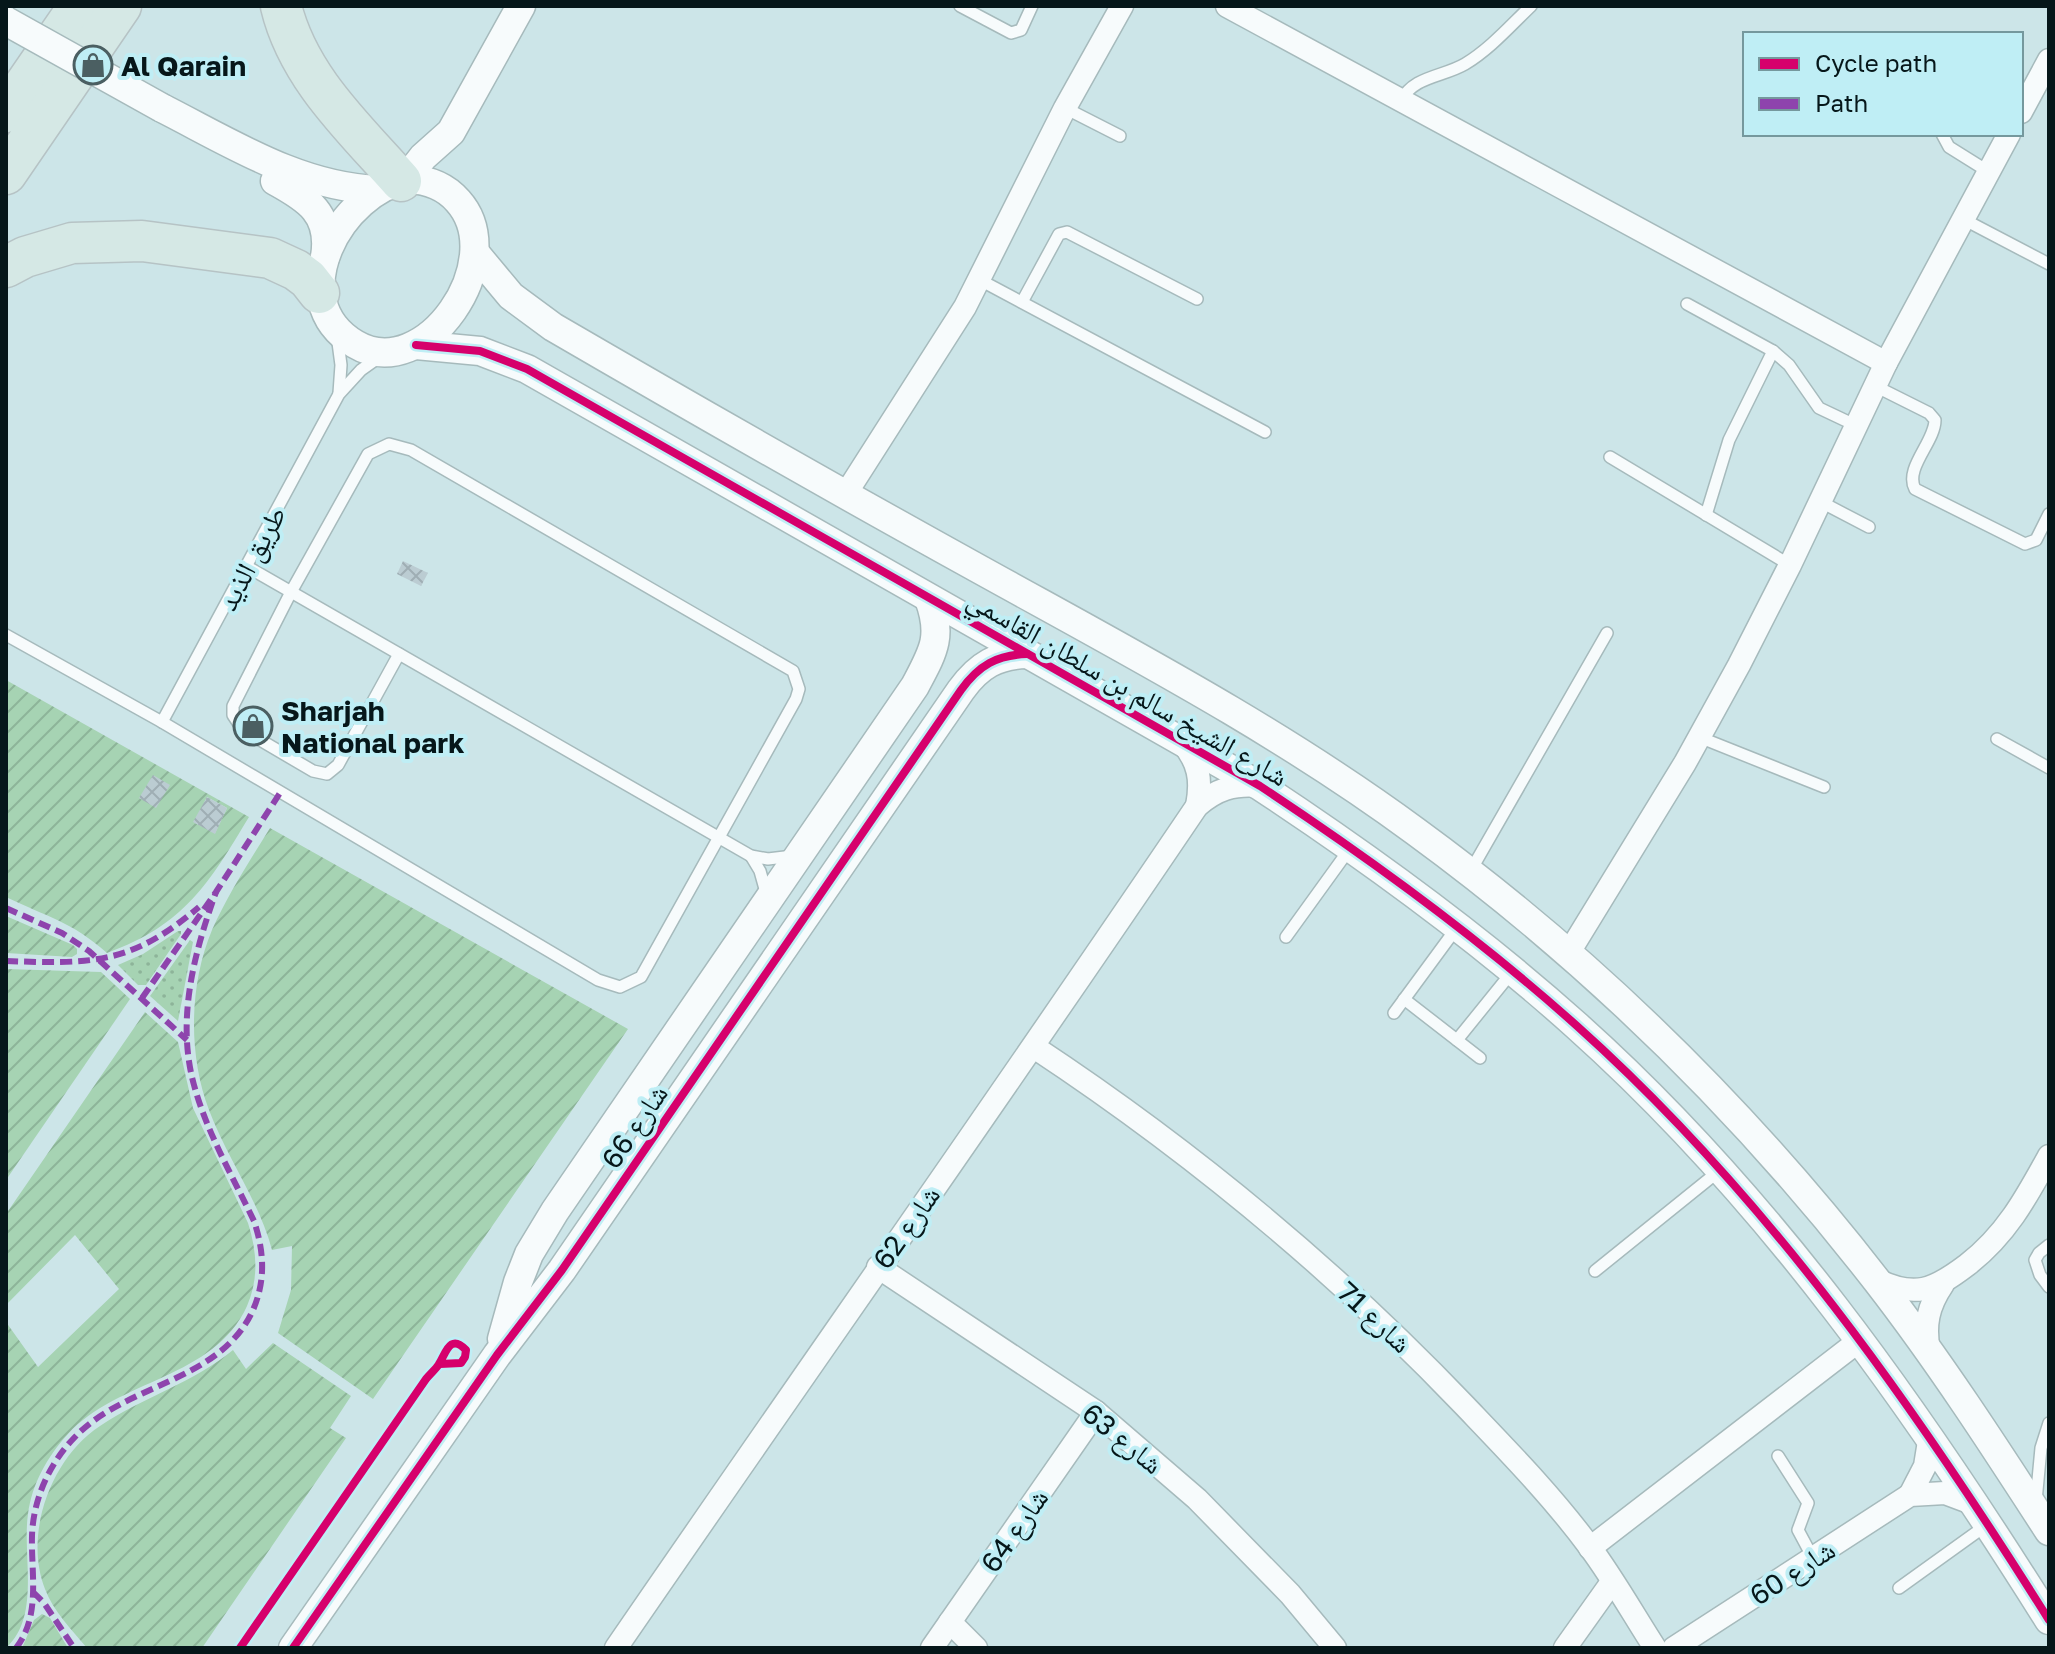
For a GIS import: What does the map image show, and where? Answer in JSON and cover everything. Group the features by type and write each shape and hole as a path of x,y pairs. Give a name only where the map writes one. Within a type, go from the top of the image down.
{"highway":[{"path":"6,112 79,6"},
{"path":"6,174 121,6"},
{"path":"281,6 300,59 395,184"},
{"path":"6,267 25,257 72,243 142,241 270,258 296,270 326,292"}],"street":[{"path":"326,292 350,216 395,184 451,132 521,6"},
{"path":"845,495 950,334 1065,108 1122,6"},
{"path":"1227,6 1886,363"},
{"path":"6,21 160,112 306,199 324,226 326,292 352,343 387,353 416,345 439,326 456,304 468,283 476,254 472,226 461,204 452,195 431,183 333,186 297,175 160,112 6,32"},
{"path":"2023,108 2049,60"},
{"path":"451,132 448,159 452,195"},
{"path":"1568,954 1699,737 1790,565 1886,363 2008,136"},
{"name":"شارع الشيخ سالم بن سلطان القاسمي","path":"476,254 511,296 542,320 845,495 1255,723 1337,776 1470,873 1568,954 1709,1087 1789,1176 1875,1279 1929,1351 2045,1523"},
{"name":"شارع الشيخ سالم بن سلطان القاسمي","path":"416,345 480,351 527,369 1260,786 1352,846 1458,925 1580,1028 1652,1098 1783,1242 1930,1435 2049,1620"},
{"name":"شارع 66","path":"497,1355 529,1254 555,1211 915,686 935,643 937,629 929,599"},
{"name":"شارع 66","path":"293,1648 497,1355 562,1270 925,739 973,674 989,662 1007,655 1027,654"},
{"path":"915,686 930,682 943,691 942,707 925,739"},
{"path":"1180,740 1192,754 1199,770 1201,788 1197,806"},
{"name":"شارع 62","path":"616,1648 878,1267 1034,1047 1197,806 1226,787 1260,786"},
{"name":"شارع 71","path":"1034,1047 1109,1096 1310,1257 1380,1321 1514,1457 1590,1548 1655,1648"},
{"path":"1875,1279 1909,1291 1926,1290 1943,1284 1979,1256 2005,1230 2049,1156"},
{"path":"529,1254 527,1273 535,1281 547,1280 562,1270"},
{"name":"شارع 63","path":"878,1267 1096,1412 1197,1499 1290,1594 1335,1648"},
{"path":"1929,1351 1927,1316 1943,1284"},
{"path":"1590,1548 1860,1340"},
{"name":"شارع 64","path":"932,1648 1096,1412"},
{"path":"1910,1495 1925,1466 1930,1435"},
{"path":"1910,1495 1945,1493 1983,1515"},
{"name":"شارع 60","path":"1674,1648 1910,1495"},
{"path":"1565,1648 1612,1582"},
{"path":"950,1622 976,1648"}],"lane":[{"path":"960,6 1011,33 1021,30 1032,6"},
{"path":"1401,101 1413,85 1451,71 1475,57 1531,6"},
{"path":"1065,108 1120,136"},
{"path":"1943,136 1949,147 1989,172"},
{"path":"1963,219 2049,264"},
{"path":"1022,302 1059,234 1067,232 1197,299"},
{"path":"980,280 1265,432"},
{"name":"طريق الذيد","path":"326,292 341,365 339,394"},
{"path":"1687,304 1773,351 1795,373 1815,404 1857,426"},
{"path":"1706,515 1729,440 1773,351"},
{"name":"طريق الذيد","path":"162,722 339,394 361,370 387,353"},
{"path":"1875,386 1929,413 1935,420 1934,430 1913,475 1915,489 2025,544 2036,540 2049,514"},
{"path":"6,635 162,722 608,985 620,987 641,977 796,699 798,679 793,671 411,450 389,444 368,454 291,592 237,697 233,715 243,730 313,771 327,774 338,765 399,654"},
{"path":"1610,457 1790,565"},
{"path":"1821,502 1869,527"},
{"path":"246,566 751,856 768,859 801,854"},
{"path":"1470,873 1607,633"},
{"path":"1699,737 1824,787"},
{"path":"1997,739 2049,768"},
{"path":"1286,937 1352,846"},
{"path":"751,856 760,871 768,902"},
{"path":"1394,1013 1458,925"},
{"path":"1457,1040 1514,971"},
{"path":"1404,999 1480,1058"},
{"path":"1595,1271 1720,1170"},
{"path":"2049,1245 2035,1260 2040,1275 2049,1287"},
{"path":"2045,1523 2041,1448 2049,1423"},
{"path":"1778,1456 1807,1498 1808,1507 1798,1530 1813,1558"},
{"path":"1899,1588 1983,1515"}],"green space":[{"path":"6,680 249,817 207,882 176,915 134,942 107,953 70,926 6,897","holes":["207,797 227,808 215,833 195,823"]},
{"path":"270,828 628,1029 373,1399 278,1333 291,1290 292,1246 272,1250 259,1214 209,1110 197,1066 195,997 204,951 225,904"},
{"path":"6,916 73,945 77,954 72,957 6,953"},
{"path":"178,931 181,934 146,985 138,985 118,965 143,954"},
{"path":"190,940 193,942 178,1021 150,996"},
{"path":"6,969 101,972 130,999 6,1180"},
{"path":"145,1012 178,1042 193,1108 248,1223 255,1254 253,1286 247,1306 232,1330 212,1349 189,1364 112,1401 68,1434 53,1452 30,1503 27,1603 17,1635 6,1648 6,1322 38,1367 119,1289 75,1235 6,1305 6,1214"},
{"path":"273,1343 351,1396 330,1428 346,1438 202,1648 87,1648 53,1605 39,1567 40,1521 56,1476 83,1440 116,1416 201,1372 233,1350 246,1369"},
{"path":"42,1614 50,1618 68,1648 22,1648 34,1620"}],"building":[{"path":"403,561 428,573 421,586 397,574"},
{"path":"153,775 170,785 156,808 139,798"},
{"path":"207,797 227,808 215,834 193,822"}],"marked path":[{"path":"142,998 280,793"},
{"path":"16,1648 24,1636 32,1609 35,1509 57,1459 74,1438 95,1420 218,1353 238,1334 253,1310 260,1288 262,1254 254,1221 206,1120 189,1061 187,1011 190,987 216,892"},
{"path":"6,961 62,962 109,957 152,940 199,907"},
{"path":"6,908 62,933 89,951 187,1040"},
{"path":"33,1592 74,1648"}],"cycle path":[{"path":"416,345 480,351 527,369 1260,786 1463,930 1540,993 1646,1092 1712,1160 1774,1232 1890,1382 1945,1460 2049,1620"},
{"path":"293,1648 497,1355 562,1270 961,690 990,663 1027,654"},
{"path":"240,1648 449,1346 456,1343 466,1350 461,1363 440,1364"}],"place":[{"name":"Al Qarain","path":"93,65"},
{"name":"Sharjah National park","path":"253,726"}]}
